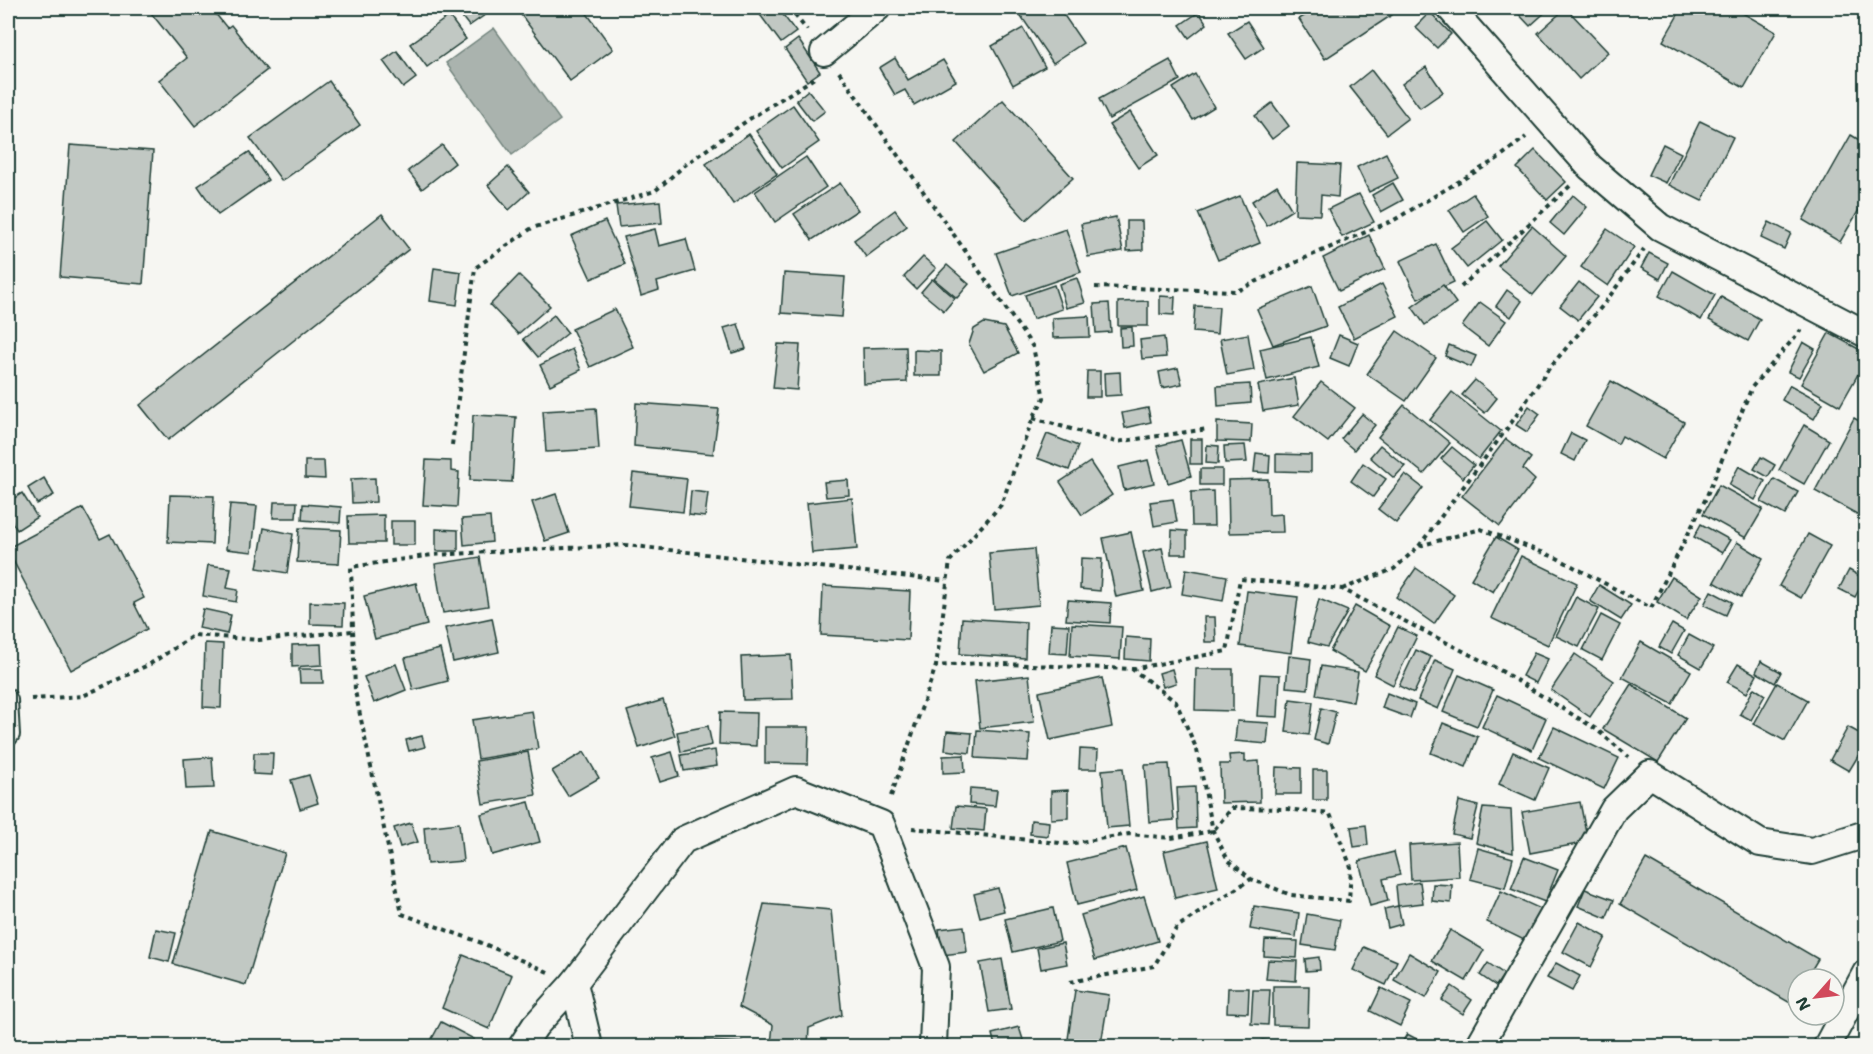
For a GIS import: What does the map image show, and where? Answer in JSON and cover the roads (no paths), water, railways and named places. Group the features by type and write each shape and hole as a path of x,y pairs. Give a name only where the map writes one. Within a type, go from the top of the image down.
{"street":[{"path":"829,59 877,8"},
{"path":"1450,8 1590,167 1660,227 1866,334"},
{"path":"1479,1047 1614,809 1650,774 1760,843 1812,851 1866,834"},
{"path":"522,1047 535,1026 574,983 683,840 796,790 881,825 936,967 933,1047"},
{"path":"1827,1047 1866,973"},
{"path":"574,983 590,1047"}],"lane":[{"path":"8,740 12,735 9,698"}]}
